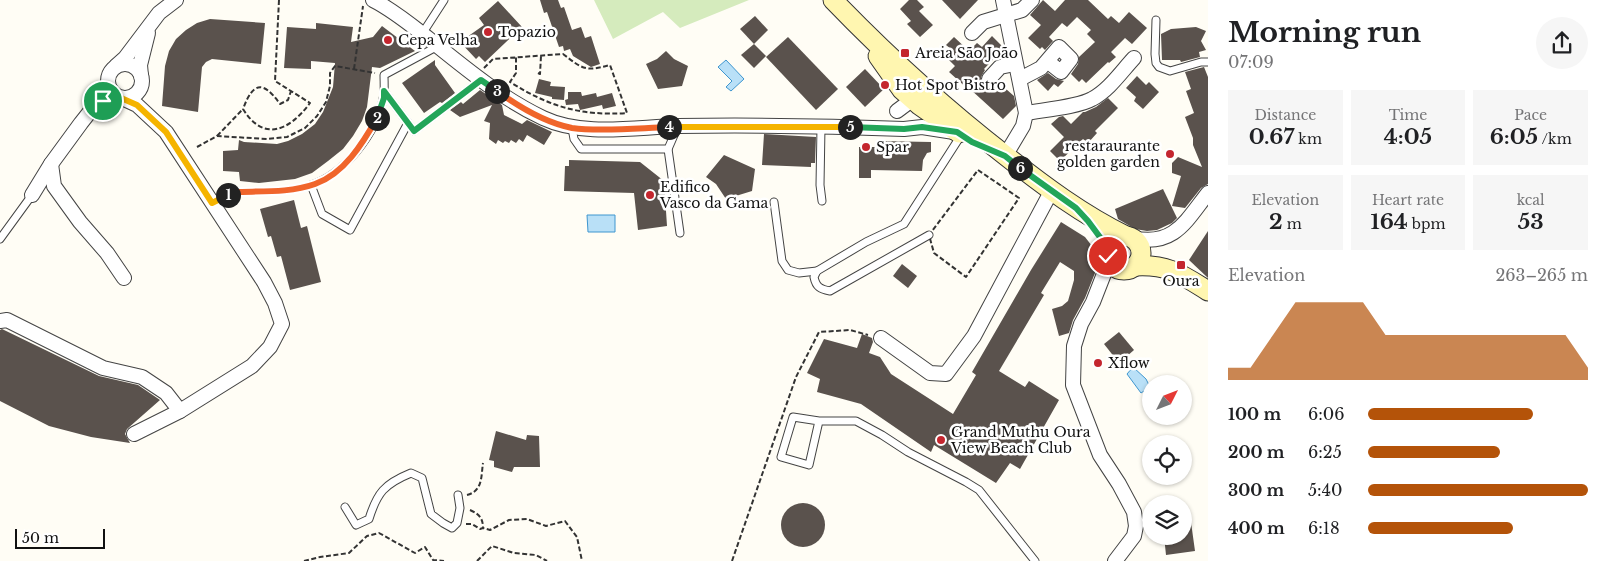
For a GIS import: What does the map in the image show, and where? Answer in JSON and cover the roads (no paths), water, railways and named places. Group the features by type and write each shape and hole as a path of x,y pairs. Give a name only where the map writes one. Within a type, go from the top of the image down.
{"street":[{"path":"166,132 137,105 117,96 108,87 108,78 109,73 125,58 159,13 176,0"},
{"path":"373,0 394,12 478,78 512,102 545,119 572,128 678,126 904,129 921,109"},
{"path":"833,0 924,89 972,142 1005,156 1162,267 1176,271 1208,291"},
{"path":"1003,0 1026,113 1023,126 1005,156"},
{"path":"972,33 983,22 1022,10 1032,0"},
{"path":"134,434 180,411 252,366 270,348 282,324 275,303 264,282 149,104 140,65 150,25"},
{"path":"860,28 898,84 921,109"},
{"path":"887,53 892,66 921,109"},
{"path":"1026,113 1060,108 1091,100 1110,84 1134,58"},
{"path":"1020,79 1041,68 1047,61"},
{"path":"32,194 51,164 96,104 117,96 126,99 135,96 142,87 142,78 136,68 121,64 116,66"},
{"path":"989,79 1000,67 1016,64"},
{"path":"897,111 900,101 898,84"},
{"path":"865,128 882,122 909,102 963,130"},
{"path":"51,164 54,186 124,278"},
{"path":"881,338 930,373 946,374 974,336 1052,190"},
{"path":"1115,561 1134,536 1136,526 1134,512 1100,455 1073,385 1073,352 1078,331 1093,302 1115,239 1134,248 1169,236 1180,228 1208,194"},
{"path":"1076,208 1088,221 1117,268 1127,270 1134,248"},
{"path":"0,321 7,320 103,368 142,377 166,393 180,411"}],"lane":[{"path":"422,34 444,0"},
{"path":"1156,20 1155,54 1156,63 1159,67 1170,71 1201,62 1208,62"},
{"path":"408,123 350,230 322,214 311,185 336,172 365,140 378,118 384,98 384,76 438,46"},
{"path":"384,91 414,131 478,78"},
{"path":"678,126 668,149 680,233"},
{"path":"821,127 820,185 822,201"},
{"path":"572,128 574,139 581,148 668,149"},
{"path":"774,202 782,261 788,270 799,273 817,271 866,242 904,224 963,130"},
{"path":"0,239 32,194"},
{"path":"817,271 814,277 816,284 820,288 830,291 929,235"},
{"path":"819,421 809,465 781,457 793,417 819,421 856,422 979,490 1035,561"},
{"path":"344,507 356,525 368,519 375,500 383,490 400,477 410,473 422,478 432,514 452,528 458,523 460,508 458,495"}],"water":[{"path":"726,60 744,79 731,91 726,87 732,81 718,67"},
{"path":"587,215 615,215 615,232 588,232"},
{"path":"1133,367 1142,375 1142,392 1141,393 1127,374"}],"place":[{"name":"Topazio","path":"488,32"},
{"name":"Cepa Velha","path":"388,40"},
{"name":"Areia São João","path":"905,53"},
{"name":"Hot Spot Bistro","path":"885,85"},
{"name":"Spar","path":"866,147"},
{"name":"restaraurante golden garden","path":"1170,154"},
{"name":"Edifico Vasco da Gama","path":"650,195"},
{"name":"Oura","path":"1181,265"},
{"name":"Xflow","path":"1098,363"},
{"name":"Grand Muthu Oura View Beach Club","path":"941,440"}]}
